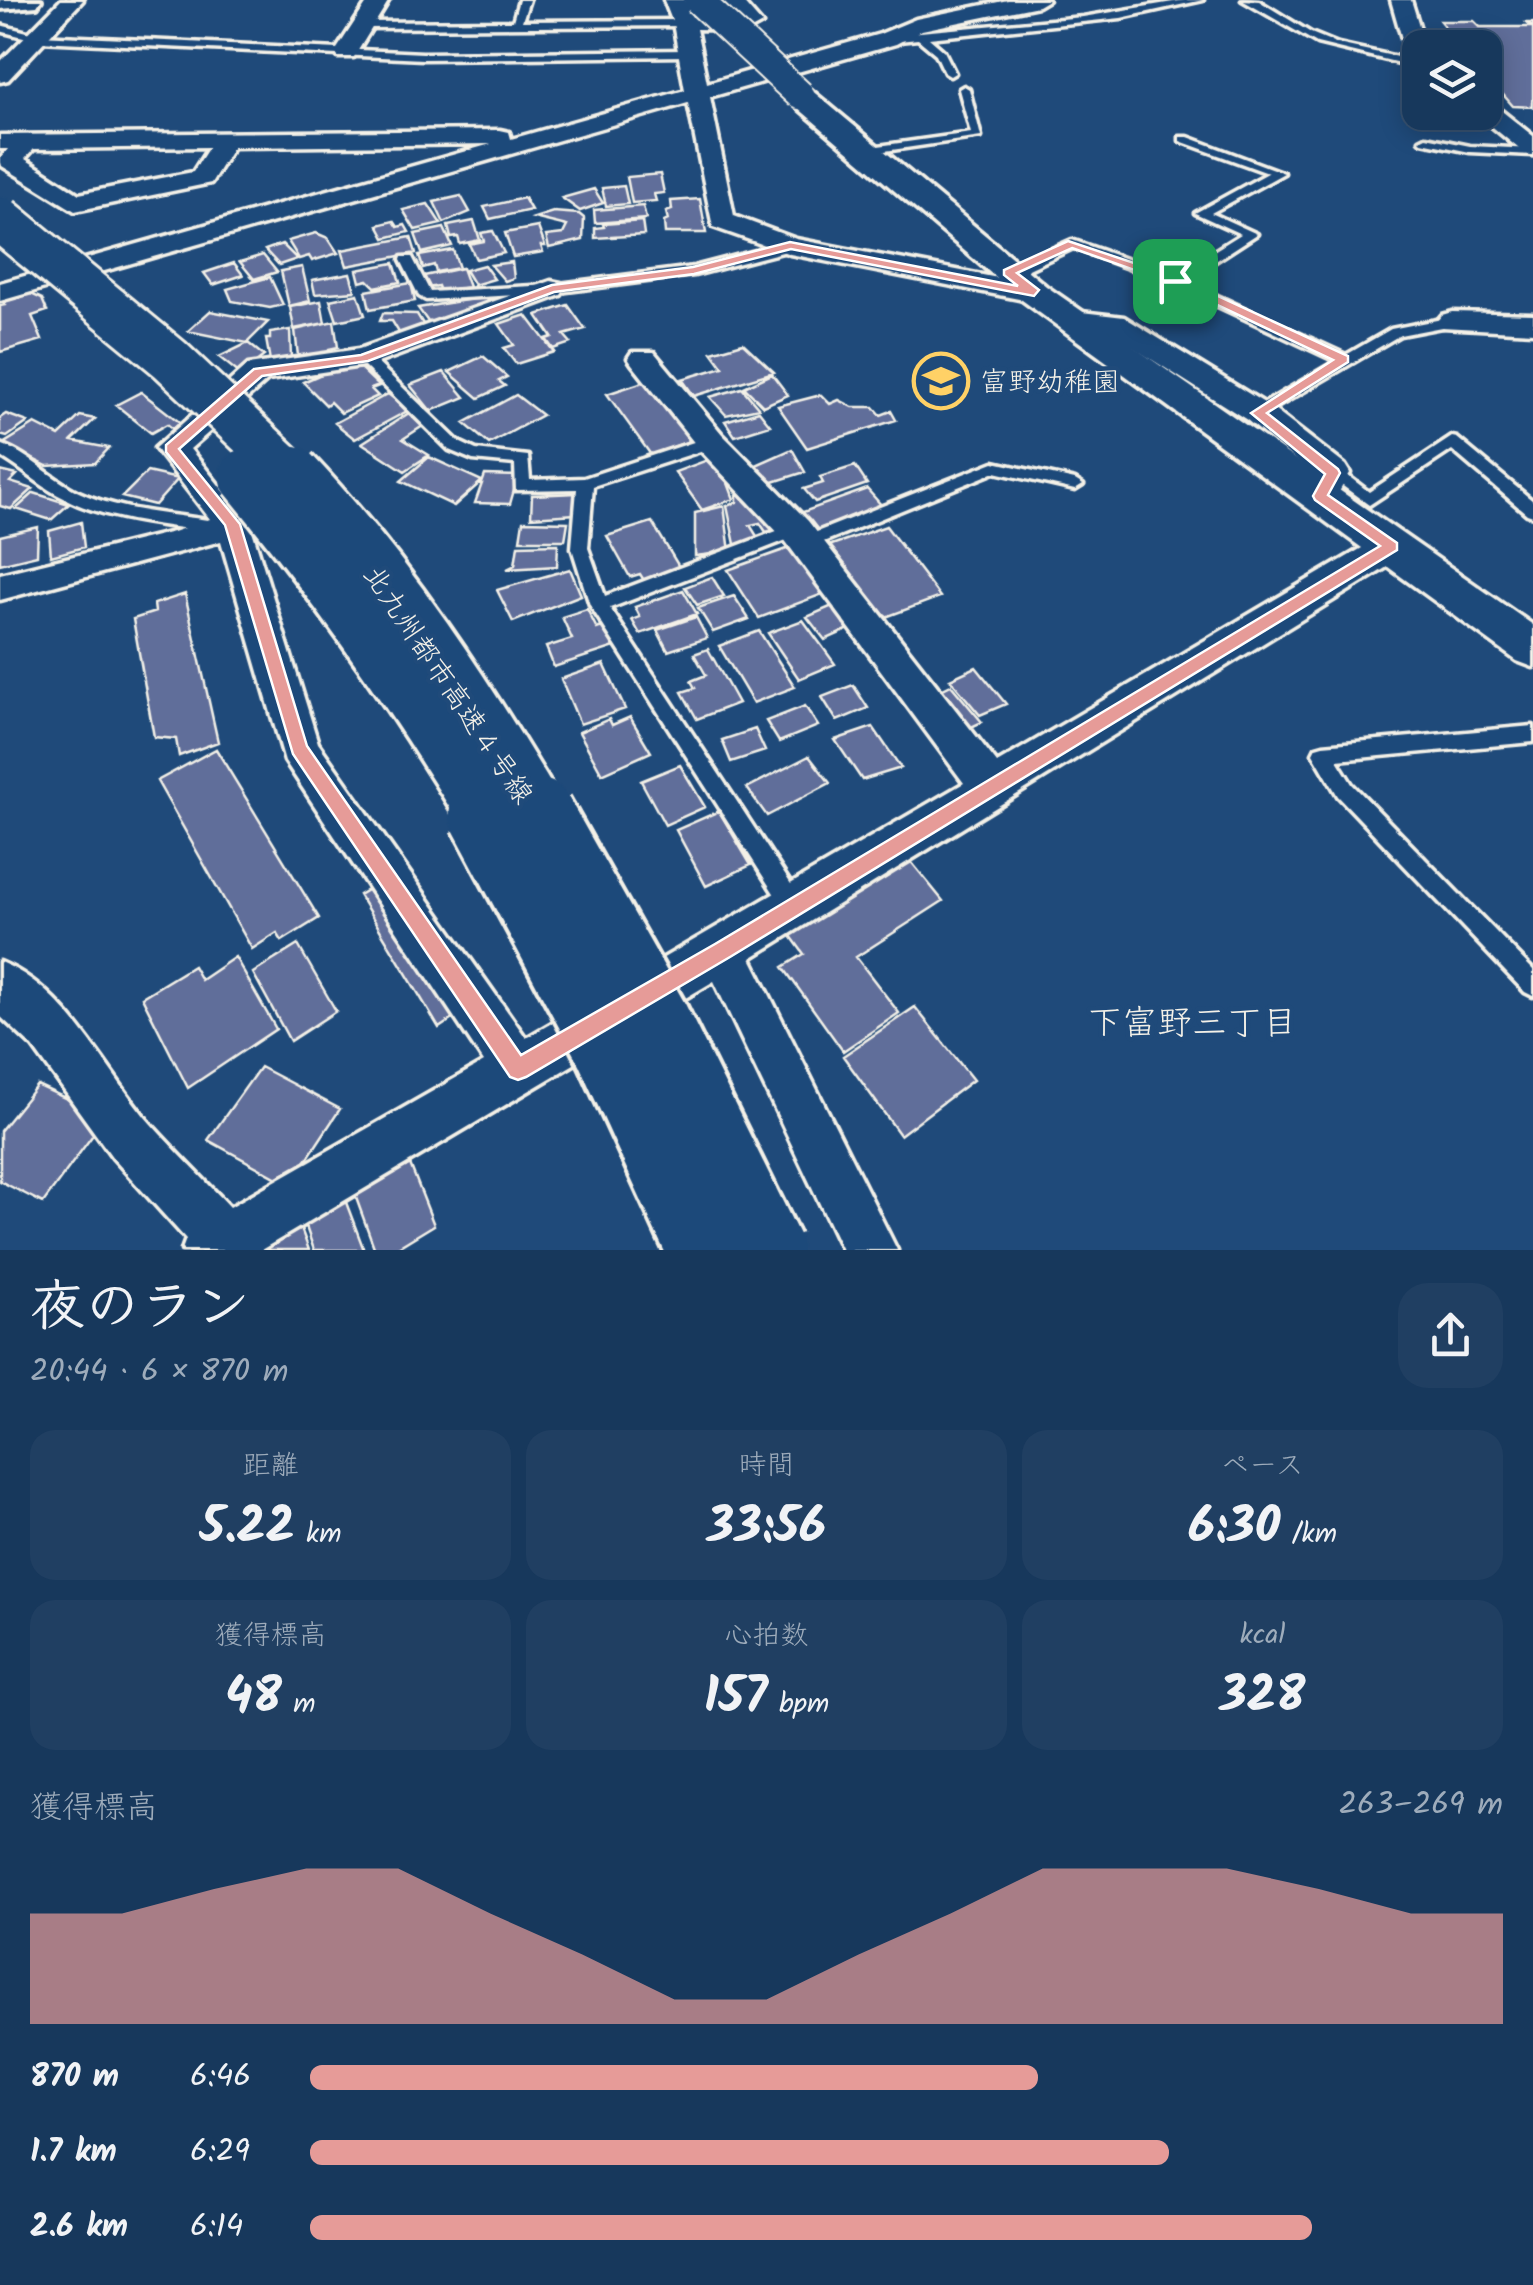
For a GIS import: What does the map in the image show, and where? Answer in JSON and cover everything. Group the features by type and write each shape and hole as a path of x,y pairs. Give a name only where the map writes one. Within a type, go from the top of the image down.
{"highway":[{"name":"北九州都市高速４号線","path":"0,219 80,282 282,464 330,514 408,618 500,748 586,894 695,1096 768,1250"},
{"name":"北九州都市高速４号線","path":"0,250 200,428 249,478 372,637 458,769 538,910 644,1118 704,1250"}],"main road":[{"path":"0,0 27,0"}],"street":[{"path":"0,75 73,0"},
{"path":"346,52 380,0"},
{"path":"674,0 800,95 1022,282 1073,320 1326,484"},
{"path":"690,12 751,24 730,0"},
{"path":"0,292 696,96 888,38 916,25 1038,0"},
{"path":"1401,0 1410,30"},
{"path":"690,12 688,53 722,222 790,246 1022,282"},
{"path":"1502,124 1533,150"},
{"path":"0,142 553,136"},
{"path":"28,140 12,160 75,202 202,178 228,137"},
{"path":"518,1069 299,749 226,526 171,448 258,372 364,358 552,288"},
{"path":"1073,320 1114,323 1258,413 1392,546 1524,632"},
{"path":"1452,320 1533,323"},
{"path":"644,358 711,442 801,536 991,787"},
{"path":"0,587 180,543 226,526"},
{"path":"0,985 50,1030 131,1140 217,1245 722,950 1392,546"},
{"path":"722,950 870,1250"}],"lane":[{"path":"516,26 524,0"},
{"path":"888,38 1164,9 1198,0"},
{"path":"1246,0 1277,12 1306,34 1355,54 1402,61"},
{"path":"363,26 516,26 690,12"},
{"path":"0,28 39,38 424,56 688,53"},
{"path":"920,35 940,53 950,74"},
{"path":"864,150 977,134 964,88"},
{"path":"1175,281 1252,234 1201,213 1278,173 1184,138"},
{"path":"1426,140 1470,149 1533,150"},
{"path":"1022,282 1072,244 1175,281 1343,359"},
{"path":"408,260 426,296 552,288 694,271 790,246"},
{"path":"1258,413 1343,359 1396,332 1452,320"},
{"path":"364,358 454,446 473,455 522,460 522,486 585,483 711,442"},
{"path":"1326,484 1369,500 1452,442 1533,510"},
{"path":"0,449 16,457 35,476 77,499 226,526"},
{"path":"599,605 994,468 1076,485"},
{"path":"585,483 580,548 599,605 794,906"},
{"path":"1533,734 1324,753 1345,790 1533,984"}],"building":[{"path":"1440,21 1474,21 1480,27 1532,27 1527,23 1533,23 1533,107 1513,106 1502,93 1502,30 1447,30"},
{"path":"660,174 664,193 654,194 656,201 632,203 627,177"},
{"path":"624,186 628,204 606,206 602,188"},
{"path":"594,189 603,203 580,211 562,198"},
{"path":"461,196 470,212 444,223 434,202"},
{"path":"524,198 531,210 490,219 484,207"},
{"path":"700,199 706,233 665,233 664,222 668,220 666,212 672,210 671,201"},
{"path":"428,204 441,224 415,230 403,210"},
{"path":"643,206 646,219 595,223 594,210"},
{"path":"553,212 584,218 583,240 549,248 546,236 563,234 567,226 534,218"},
{"path":"394,221 398,227 405,225 409,232 385,238 378,225"},
{"path":"474,221 480,240 460,244 458,237 451,238 448,226"},
{"path":"642,221 644,235 595,238 595,228 604,227 603,224"},
{"path":"538,227 545,246 541,246 543,252 513,257 505,233"},
{"path":"444,228 452,246 422,253 415,234"},
{"path":"493,231 504,253 476,259 469,244 484,241 481,233"},
{"path":"316,233 328,238 338,253 312,261 309,256 299,259 288,241"},
{"path":"411,237 416,253 347,266 342,250"},
{"path":"282,244 297,259 279,265 265,250"},
{"path":"453,250 459,268 436,272 434,265 423,268 419,256"},
{"path":"263,255 277,272 254,279 240,262"},
{"path":"512,262 514,278 505,281 491,265"},
{"path":"234,263 243,275 213,285 204,273"},
{"path":"394,263 400,282 375,287 368,280 360,282 357,270"},
{"path":"484,265 494,279 474,285 465,270"},
{"path":"302,267 310,301 289,306 281,271"},
{"path":"462,268 469,287 440,292 438,286 428,288 424,276"},
{"path":"350,273 355,291 315,294 312,280"},
{"path":"270,277 283,305 270,308 232,301 227,289"},
{"path":"411,283 415,301 370,309 366,291"},
{"path":"27,292 42,299 47,311 32,316 42,340 0,352 0,306 5,305 4,299"},
{"path":"509,293 511,300 431,326 418,308"},
{"path":"358,294 365,315 337,321 330,300"},
{"path":"321,301 325,323 294,329 290,307"},
{"path":"568,305 585,329 564,335 571,343 553,349 546,339 552,337 537,315"},
{"path":"210,311 268,322 247,343 188,331"},
{"path":"383,313 417,314 426,329 401,336 392,321 380,321"},
{"path":"526,315 554,352 516,364 504,348 514,345 499,324"},
{"path":"334,321 338,347 329,349 330,357 298,356 295,330"},
{"path":"290,330 291,358 270,361 266,339 270,339 270,333"},
{"path":"248,343 264,356 240,374 219,357"},
{"path":"743,343 774,372 694,396 682,379 723,367 712,352"},
{"path":"483,356 507,377 499,381 505,386 479,398 449,372"},
{"path":"357,365 379,386 371,389 378,396 341,413 330,402 326,405 303,382 337,367 341,371"},
{"path":"444,372 465,397 431,411 410,385"},
{"path":"772,374 788,395 763,406 744,387"},
{"path":"649,380 695,439 651,455 607,394"},
{"path":"742,388 759,408 726,415 710,397"},
{"path":"141,392 182,424 173,429 167,424 151,433 116,405"},
{"path":"388,394 409,410 355,439 335,423"},
{"path":"516,395 542,415 489,444 464,423"},
{"path":"821,395 830,404 839,400 853,407 874,407 881,415 891,411 896,420 807,448 778,406"},
{"path":"759,411 770,425 735,436 725,421"},
{"path":"409,413 426,424 403,439 429,455 405,471 362,443"},
{"path":"6,414 28,422 7,437 0,435 0,418"},
{"path":"80,416 95,419 72,441 109,448 95,463 47,466 3,444 35,424 59,436"},
{"path":"792,449 805,472 770,483 754,466"},
{"path":"718,456 734,499 702,510 675,472"},
{"path":"429,457 482,481 454,506 401,481"},
{"path":"855,466 867,484 815,502 804,489 823,483 820,477"},
{"path":"0,471 17,475 10,482 33,489 11,509 0,506"},
{"path":"147,472 178,479 155,505 122,497"},
{"path":"485,475 518,476 510,504 475,503"},
{"path":"867,489 882,506 814,532 800,513"},
{"path":"752,492 785,527 766,532 760,523 750,525 760,541 736,549 727,506 737,502 737,495"},
{"path":"34,493 69,504 51,520 16,509"},
{"path":"577,493 576,514 531,517 532,495"},
{"path":"724,506 730,552 695,556 695,513"},
{"path":"523,521 568,522 565,540 520,540"},
{"path":"81,522 84,547 51,556 49,531"},
{"path":"652,522 681,570 645,582 640,574 630,577 607,536"},
{"path":"886,526 940,597 875,621 823,548"},
{"path":"38,527 37,555 0,564 0,536"},
{"path":"558,544 557,566 507,569 515,565 518,545"},
{"path":"798,545 831,591 759,618 728,570"},
{"path":"570,569 581,595 513,622 497,590"},
{"path":"712,577 724,596 697,605 685,587"},
{"path":"683,590 697,614 640,634 632,620 640,617 635,607"},
{"path":"185,594 218,742 179,756 176,739 154,737 133,619 155,612 154,604"},
{"path":"734,596 749,619 713,632 698,608"},
{"path":"837,604 856,626 825,640 807,617"},
{"path":"587,609 597,629 605,626 615,647 554,667 546,647 572,639 562,617"},
{"path":"696,617 707,638 668,651 657,630"},
{"path":"803,620 835,664 799,679 768,633"},
{"path":"759,631 795,687 753,703 719,646"},
{"path":"708,649 738,703 697,719 682,692 695,688 691,681 706,675 694,654"},
{"path":"604,664 625,709 580,724 561,679"},
{"path":"976,667 1006,704 980,715 950,679"},
{"path":"853,685 868,708 837,721 822,697"},
{"path":"951,685 982,722 965,730 935,693"},
{"path":"805,706 818,726 779,742 766,721"},
{"path":"630,717 651,752 602,774 579,732 609,719 612,725"},
{"path":"873,727 901,768 862,780 835,740"},
{"path":"755,729 765,751 731,762 722,740"},
{"path":"216,749 319,918 282,941 277,933 252,949 157,781"},
{"path":"809,756 830,783 767,816 747,788"},
{"path":"680,765 705,807 665,825 641,781"},
{"path":"719,811 751,865 706,886 676,830"},
{"path":"887,832 943,901 856,957 899,1013 843,1051 783,967 804,954 767,903"},
{"path":"397,872 479,1001 439,1028 359,895"},
{"path":"298,945 336,1011 290,1041 253,973"},
{"path":"235,957 276,1029 188,1088 142,997 193,966 201,980"},
{"path":"915,1007 973,1080 900,1135 843,1056"},
{"path":"260,1067 340,1109 290,1185 208,1140"},
{"path":"37,1085 106,1117 43,1203 0,1181 0,1131"},
{"path":"410,1164 434,1225 393,1250 375,1250 355,1195"},
{"path":"344,1197 364,1250 314,1250 304,1221"},
{"path":"294,1210 309,1250 230,1250"}],"place":[{"name":"富野幼稚園","path":"941,381"}],"district":[{"name":"下富野三丁目","path":"1192,1022"}],"route":[{"path":"1072,244 1175,281 1343,359 1258,413 1333,473 1320,496 1392,546 518,1069 299,749 232,524 171,448 258,372 364,358 552,288 694,271 790,246 1034,292 1009,272 1072,244"}]}
